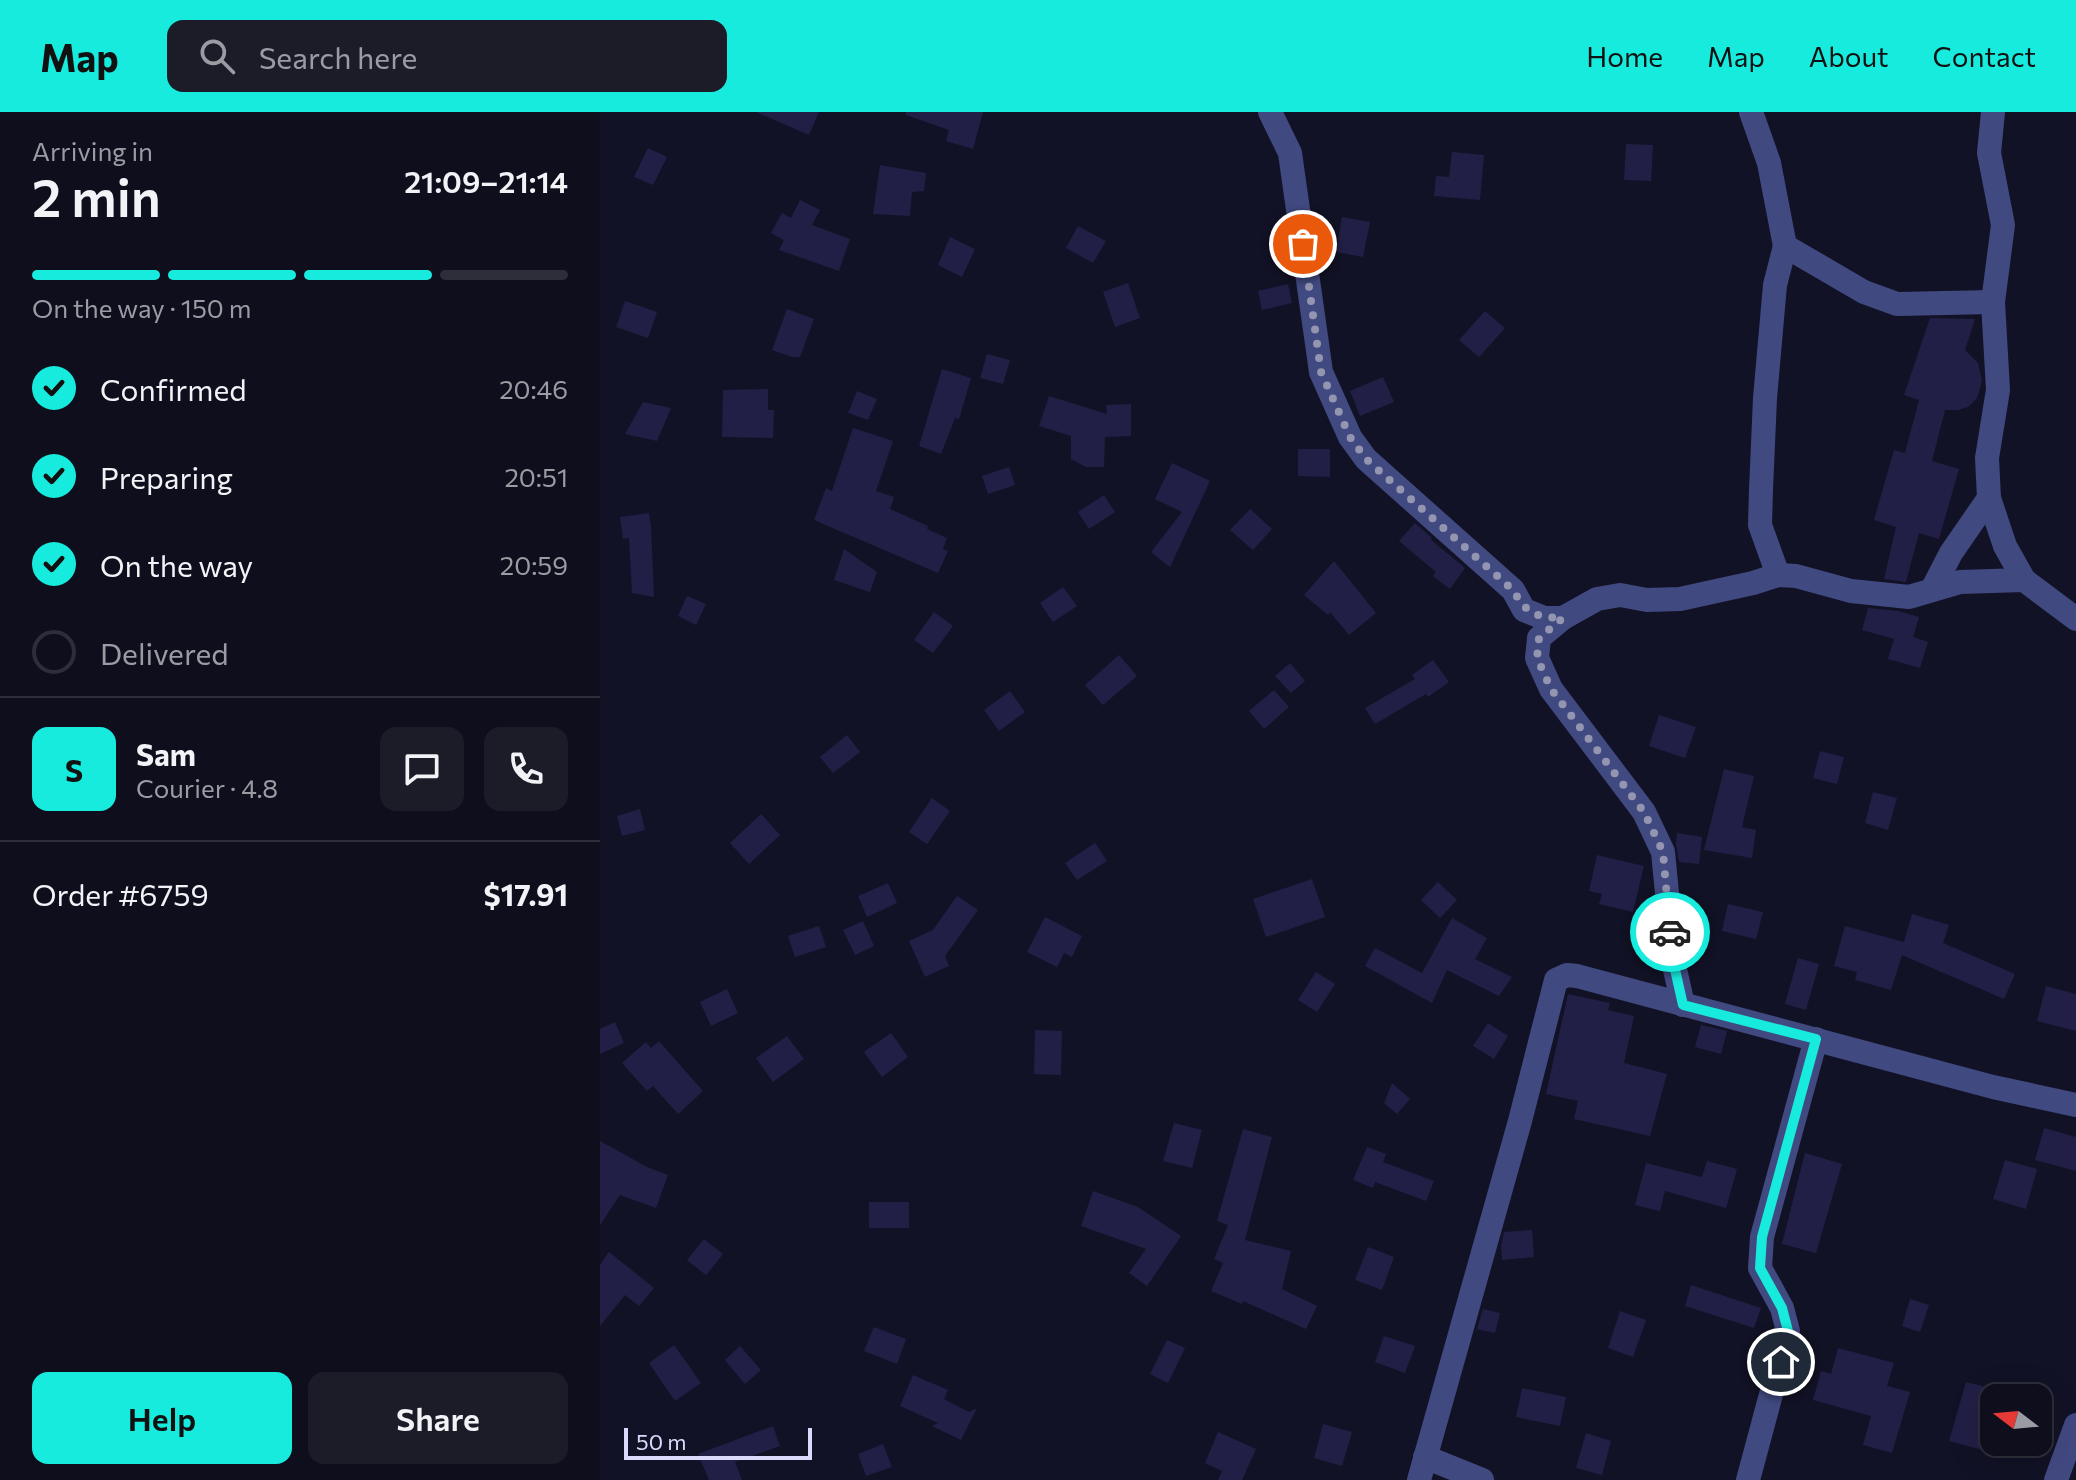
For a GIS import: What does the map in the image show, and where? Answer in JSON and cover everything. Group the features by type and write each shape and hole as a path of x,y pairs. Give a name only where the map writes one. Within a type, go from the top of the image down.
{"street":[{"path":"1270,112 1290,153 1321,372 1350,437 1366,459 1513,590 1524,610 1544,618 1563,618"},
{"path":"1751,112 1769,163 1785,246 1775,285 1765,398 1760,525 1778,575"},
{"path":"1993,112 1989,153 2003,225 1993,302 1998,390 1987,458 1989,498 2005,546 2024,580 2076,619"},
{"path":"1785,246 1864,292 1897,304 1993,302"},
{"path":"1933,588 1951,553 1989,498"},
{"path":"1683,1005 1674,965 1663,852 1644,812 1551,689 1537,658 1539,638 1563,618 1597,599 1620,595 1647,600 1680,599 1778,575 1796,576 1851,591 1909,597 1960,582 2024,580"},
{"path":"1482,1480 1422,1468 1556,980 1567,975 1577,976 1993,1087 2076,1105"},
{"path":"1748,1480 1788,1331 1782,1308 1760,1268 1762,1237 1816,1039"},
{"path":"2056,1480 2076,1425"}],"building":[{"path":"756,112 819,112 809,135"},
{"path":"906,112 983,112 973,149 946,141 949,130 906,115"},
{"path":"1626,144 1653,145 1651,181 1624,180"},
{"path":"648,148 667,157 653,185 634,177"},
{"path":"1452,152 1484,155 1480,200 1434,196 1436,176 1449,177"},
{"path":"880,165 926,173 924,191 912,192 910,216 873,214"},
{"path":"800,200 820,210 812,225 850,239 839,271 779,250 784,240 771,233 782,213 791,218"},
{"path":"1342,217 1370,222 1363,257 1336,252"},
{"path":"1078,226 1106,241 1093,263 1066,248"},
{"path":"950,237 975,249 962,277 938,265"},
{"path":"1128,283 1140,318 1115,327 1103,292"},
{"path":"1288,284 1292,303 1262,310 1258,291"},
{"path":"625,301 657,312 648,338 616,327"},
{"path":"787,309 814,319 800,357 772,350"},
{"path":"1485,311 1505,328 1479,357 1459,340"},
{"path":"1930,318 1975,319 1965,350 1978,363 1982,381 1977,398 1968,407 1945,410 1932,461 1959,469 1939,539 1919,533 1906,582 1884,579 1896,527 1874,520 1894,450 1905,453 1919,400 1904,395"},
{"path":"987,354 1010,360 1003,384 980,378"},
{"path":"942,369 971,378 959,419 955,418 941,454 919,446"},
{"path":"1383,377 1394,402 1360,416 1350,391"},
{"path":"768,389 768,410 774,410 773,438 722,437 723,390"},
{"path":"857,391 877,399 868,420 848,413"},
{"path":"1049,396 1107,414 1106,405 1131,404 1131,436 1105,437 1104,467 1086,467 1071,459 1071,436 1039,426"},
{"path":"643,402 671,408 657,441 625,434"},
{"path":"853,428 893,441 876,491 894,497 890,509 947,538 943,549 948,551 938,573 814,520 826,488 832,491"},
{"path":"1298,449 1330,449 1330,477 1298,476"},
{"path":"1172,463 1210,481 1170,567 1151,552 1182,512 1155,499"},
{"path":"1009,467 1015,485 988,494 982,476"},
{"path":"1104,495 1115,512 1089,529 1078,512"},
{"path":"1250,509 1272,529 1253,550 1230,530"},
{"path":"649,513 654,597 632,593 629,538 623,539 620,517"},
{"path":"1415,523 1465,568 1450,589 1433,576 1436,572 1399,541"},
{"path":"844,549 877,572 870,592 834,580"},
{"path":"1334,561 1376,613 1349,635 1330,612 1328,615 1304,595"},
{"path":"1063,587 1077,606 1053,622 1040,603"},
{"path":"687,596 706,604 696,625 678,616"},
{"path":"1868,608 1919,617 1913,637 1928,642 1920,668 1888,659 1894,639 1862,630"},
{"path":"934,612 953,626 933,653 914,640"},
{"path":"1119,655 1137,676 1103,705 1085,685"},
{"path":"1433,660 1449,682 1428,697 1426,694 1375,724 1365,708 1415,679 1412,675"},
{"path":"1290,663 1305,681 1291,693 1275,676"},
{"path":"1274,690 1289,707 1264,729 1249,711"},
{"path":"1010,691 1025,712 999,731 984,710"},
{"path":"1659,715 1696,727 1685,758 1649,746"},
{"path":"847,735 860,752 833,773 820,757"},
{"path":"1820,751 1844,757 1837,784 1813,778"},
{"path":"1724,769 1754,776 1742,827 1756,830 1752,858 1704,850"},
{"path":"1873,792 1897,798 1888,830 1865,823"},
{"path":"932,798 950,811 927,844 909,832"},
{"path":"640,809 645,830 622,836 617,816"},
{"path":"761,814 780,835 749,864 730,843"},
{"path":"1677,833 1702,837 1699,864 1679,862"},
{"path":"1095,843 1107,861 1077,880 1065,863"},
{"path":"1597,855 1644,866 1633,912 1599,904 1602,894 1589,891"},
{"path":"1312,879 1325,917 1266,937 1253,899"},
{"path":"1438,882 1457,900 1440,918 1421,900"},
{"path":"888,883 897,903 867,917 858,896"},
{"path":"957,896 978,910 945,956 949,966 925,977 909,941 933,930"},
{"path":"1728,904 1763,912 1756,939 1722,931"},
{"path":"1912,914 1949,925 1943,943 2015,974 2004,999 1902,955 1891,990 1855,980 1857,972 1834,966 1845,926 1904,942"},
{"path":"1045,917 1082,936 1072,957 1064,953 1057,967 1027,952"},
{"path":"1452,918 1487,938 1475,959 1512,977 1499,996 1447,970 1432,1003 1365,966 1375,948 1422,973"},
{"path":"863,921 874,946 855,955 843,930"},
{"path":"819,926 826,947 795,957 788,936"},
{"path":"1798,958 1819,964 1806,1010 1785,1004"},
{"path":"1316,972 1335,984 1317,1012 1298,1000"},
{"path":"2046,986 2076,994 2076,1031 2037,1021"},
{"path":"727,989 738,1013 711,1026 700,1002"},
{"path":"1568,994 1610,1003 1608,1010 1634,1016 1624,1063 1667,1074 1650,1136 1574,1119 1578,1101 1546,1094"},
{"path":"615,1022 624,1043 600,1054 600,1029"},
{"path":"1488,1023 1508,1036 1494,1059 1473,1046"},
{"path":"1701,1025 1727,1031 1721,1054 1695,1047"},
{"path":"1035,1030 1062,1031 1061,1075 1034,1074"},
{"path":"891,1033 908,1057 882,1077 864,1052"},
{"path":"787,1036 804,1059 773,1082 756,1058"},
{"path":"659,1041 703,1091 678,1114 653,1086 647,1091 622,1063 646,1042 651,1048"},
{"path":"1392,1083 1410,1099 1397,1114 1384,1103"},
{"path":"1174,1123 1202,1130 1192,1168 1163,1161"},
{"path":"2044,1128 2076,1137 2076,1171 2035,1160"},
{"path":"1243,1129 1272,1137 1245,1240 1291,1251 1282,1289 1317,1306 1306,1329 1243,1301 1242,1304 1211,1291 1223,1263 1214,1259 1228,1225 1217,1221"},
{"path":"600,1141 668,1175 656,1208 620,1195 600,1225"},
{"path":"1367,1147 1386,1154 1383,1162 1434,1181 1426,1201 1375,1182 1373,1188 1353,1180"},
{"path":"1805,1153 1842,1164 1816,1253 1782,1244"},
{"path":"2005,1160 2037,1169 2026,1209 1993,1199"},
{"path":"1707,1161 1737,1169 1726,1208 1665,1191 1660,1211 1635,1205 1646,1163 1702,1177"},
{"path":"1093,1191 1138,1207 1181,1236 1147,1286 1129,1273 1146,1249 1081,1226"},
{"path":"869,1202 909,1202 909,1228 869,1228"},
{"path":"1532,1230 1534,1257 1502,1260 1504,1232"},
{"path":"704,1239 723,1254 706,1275 687,1260"},
{"path":"1368,1247 1394,1257 1382,1290 1355,1280"},
{"path":"609,1252 654,1288 639,1306 625,1295 600,1326 600,1265"},
{"path":"1691,1285 1761,1308 1754,1328 1685,1306"},
{"path":"1910,1299 1929,1305 1920,1332 1902,1326"},
{"path":"1483,1309 1500,1313 1495,1333 1477,1329"},
{"path":"1620,1311 1646,1320 1633,1357 1608,1348"},
{"path":"874,1327 906,1339 897,1364 864,1351"},
{"path":"1384,1336 1415,1346 1405,1373 1375,1362"},
{"path":"1167,1340 1185,1348 1168,1383 1150,1374"},
{"path":"674,1345 701,1383 675,1401 649,1363"},
{"path":"740,1346 761,1370 745,1384 725,1360"},
{"path":"1838,1348 1894,1363 1887,1386 1910,1392 1892,1453 1863,1445 1871,1416 1813,1400 1821,1371 1831,1374"},
{"path":"913,1375 948,1390 944,1399 969,1412 977,1408 961,1440 932,1426 938,1423 900,1406"},
{"path":"1966,1382 1980,1386 1980,1449 1949,1441"},
{"path":"1522,1388 1566,1397 1560,1426 1516,1417"},
{"path":"1323,1424 1352,1432 1342,1466 1314,1458"},
{"path":"773,1426 780,1446 735,1462 742,1480 709,1480 698,1454"},
{"path":"1218,1432 1256,1449 1242,1480 1218,1480 1222,1471 1205,1463"},
{"path":"1586,1433 1611,1441 1602,1475 1576,1468"},
{"path":"883,1444 892,1467 866,1476 858,1454"}],"way so far":[{"path":"1303,244 1321,372 1350,437 1366,459 1513,590 1524,610 1544,618 1563,618 1539,638 1537,658 1551,689 1644,812 1663,852 1670,932"}],"route":[{"path":"1670,932 1683,1005 1816,1039 1762,1237 1760,1268 1782,1308 1788,1331 1781,1362"}]}
